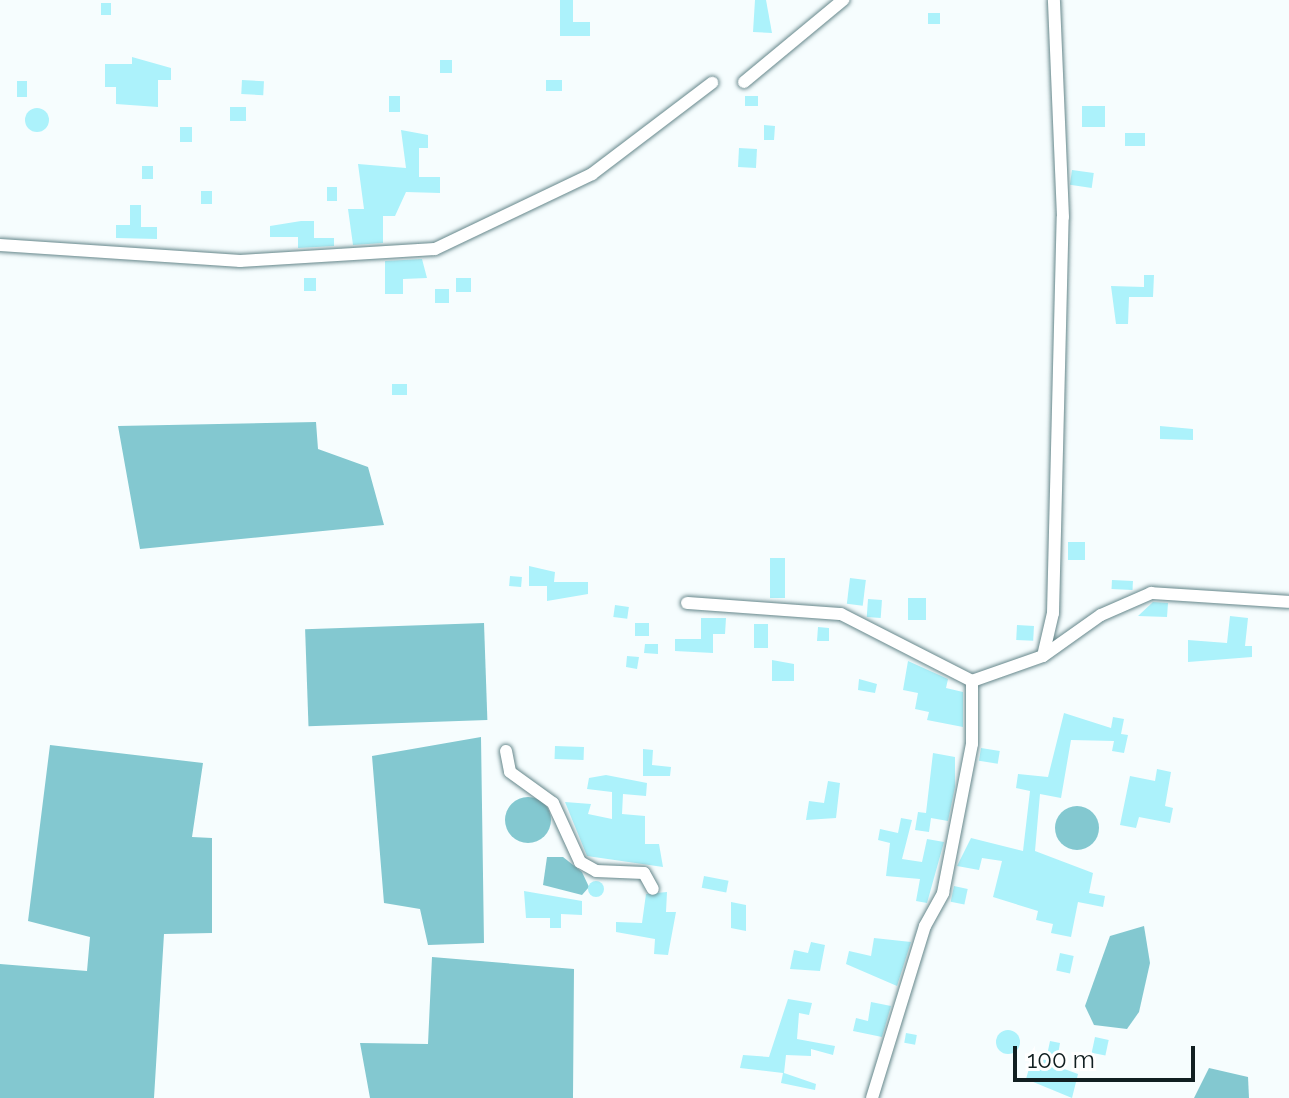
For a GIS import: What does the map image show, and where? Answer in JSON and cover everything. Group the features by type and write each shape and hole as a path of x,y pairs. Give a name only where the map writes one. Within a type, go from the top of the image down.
{"street":[{"path":"744,82 843,0"},
{"path":"1043,656 1053,613 1063,217 1054,0"},
{"path":"0,245 240,261 435,249 592,174 712,83"},
{"path":"687,603 841,614 972,681 1043,656 1101,615 1151,593 1289,602"},
{"path":"872,1098 925,926 943,893 972,744 972,681"},
{"path":"506,751 510,772 553,803 580,862 596,871 644,873 653,889"}],"water":[{"path":"316,422 318,449 368,467 384,525 140,549 118,426"},
{"path":"484,623 487,720 308,726 305,629"},
{"path":"481,737 484,943 428,945 420,909 384,903 372,756"},
{"path":"50,745 203,763 192,837 212,838 212,933 164,934 154,1098 0,1098 0,964 87,971 90,937 28,921"},
{"path":"528,797 544,804 551,820 544,836 528,843 512,836 505,820 512,804"},
{"path":"1077,806 1093,812 1099,828 1093,844 1077,850 1061,844 1055,828 1061,812"},
{"path":"547,857 563,857 582,872 589,887 582,895 543,885"},
{"path":"1144,926 1150,963 1139,1012 1127,1029 1094,1025 1085,1006 1110,936"},
{"path":"432,957 574,969 573,1098 370,1098 360,1043 428,1044"},
{"path":"1209,1068 1248,1077 1249,1098 1194,1098"}],"building":[{"path":"560,0 573,0 573,22 590,22 590,36 560,36"},
{"path":"755,0 766,0 772,33 753,32"},
{"path":"101,3 111,3 111,15 101,15"},
{"path":"928,13 940,13 940,24 928,24"},
{"path":"132,57 171,68 171,80 158,80 158,107 116,104 116,87 105,87 105,64 132,64"},
{"path":"440,60 452,60 452,73 440,73"},
{"path":"242,80 264,81 263,95 241,94"},
{"path":"546,80 562,80 562,91 546,91"},
{"path":"17,81 27,81 27,97 17,97"},
{"path":"389,96 400,96 400,112 389,112"},
{"path":"745,96 758,96 758,106 745,106"},
{"path":"1082,106 1105,106 1105,127 1082,127"},
{"path":"230,107 246,107 246,121 230,121"},
{"path":"37,108 45,112 49,120 45,128 37,132 29,128 25,120 29,112"},
{"path":"764,125 775,126 774,140 764,140"},
{"path":"180,127 192,127 192,142 180,142"},
{"path":"401,130 428,135 428,148 419,148 419,177 440,177 440,193 406,192 395,216 383,216 383,243 353,245 348,209 364,209 358,164 406,168"},
{"path":"1125,133 1145,133 1145,146 1125,146"},
{"path":"739,148 757,149 756,168 738,167"},
{"path":"142,166 153,166 153,179 142,179"},
{"path":"1072,170 1094,173 1092,188 1070,185"},
{"path":"327,187 337,187 337,201 327,201"},
{"path":"201,191 212,191 212,204 201,204"},
{"path":"130,205 141,205 141,227 157,227 157,239 116,238 116,225 130,225"},
{"path":"314,221 314,238 334,238 334,246 298,248 298,237 270,237 270,226"},
{"path":"422,259 427,278 403,279 403,294 385,294 385,261"},
{"path":"1144,275 1154,275 1153,297 1129,297 1128,324 1116,324 1111,286 1144,287"},
{"path":"304,278 316,278 316,291 304,291"},
{"path":"456,278 471,278 471,292 456,292"},
{"path":"435,289 449,289 449,303 435,303"},
{"path":"392,384 407,384 407,395 392,395"},
{"path":"1160,426 1193,429 1193,440 1160,439"},
{"path":"1068,542 1085,542 1085,560 1068,560"},
{"path":"770,558 785,558 785,598 770,598"},
{"path":"529,566 555,572 554,582 588,582 588,594 547,601 547,586 529,586"},
{"path":"510,576 522,577 521,587 509,586"},
{"path":"850,578 866,580 863,606 847,604"},
{"path":"1112,580 1133,581 1133,590 1112,589"},
{"path":"908,598 926,598 926,620 908,620"},
{"path":"868,599 882,600 881,618 867,617"},
{"path":"1153,602 1168,603 1167,617 1138,616"},
{"path":"615,605 629,607 627,619 613,617"},
{"path":"1230,616 1248,618 1245,646 1252,646 1252,657 1188,662 1188,640 1227,643"},
{"path":"701,618 726,618 725,634 713,634 713,653 675,651 675,639 701,639"},
{"path":"635,623 649,623 649,636 635,636"},
{"path":"754,624 768,624 768,648 754,648"},
{"path":"1017,625 1034,626 1033,641 1016,640"},
{"path":"818,627 829,628 829,641 817,641"},
{"path":"645,644 658,644 658,654 644,653"},
{"path":"627,656 639,657 637,669 626,667"},
{"path":"772,660 794,664 794,681 772,681"},
{"path":"908,661 948,679 946,688 963,692 963,727 927,720 929,712 915,709 918,693 903,690"},
{"path":"859,679 877,684 875,693 858,690"},
{"path":"1064,713 1111,728 1113,717 1124,719 1121,734 1128,735 1124,753 1112,751 1114,741 1071,740 1061,798 1040,794 1035,851 1093,873 1089,893 1105,896 1103,907 1078,902 1071,937 1051,933 1053,924 1036,920 1038,911 993,897 1002,861 982,858 979,870 957,866 971,838 1023,851 1030,791 1016,788 1018,774 1048,777"},
{"path":"555,746 584,747 584,760 555,759"},
{"path":"981,748 1000,751 998,764 979,761"},
{"path":"643,749 653,750 652,765 671,767 670,776 643,776"},
{"path":"933,753 955,757 955,787 948,821 931,818 929,832 915,830 918,812 926,813"},
{"path":"1157,769 1171,772 1165,806 1173,808 1170,823 1139,817 1136,828 1120,825 1130,776 1155,781"},
{"path":"606,775 647,783 646,796 623,794 622,814 645,816 645,844 659,844 663,867 587,856 565,802 591,804 588,814 612,819 612,792 587,789 589,778"},
{"path":"828,781 840,783 836,818 806,820 809,801 824,803"},
{"path":"901,818 912,820 902,859 922,862 927,839 944,842 927,903 916,901 920,879 886,876 890,843 878,840 880,829 898,833"},
{"path":"704,876 729,881 726,893 702,888"},
{"path":"593,881 599,881 604,889 602,895 593,897 588,892 588,886"},
{"path":"954,886 968,889 964,905 951,902"},
{"path":"524,891 582,901 582,915 561,914 561,928 550,928 550,918 526,918"},
{"path":"667,892 666,912 676,912 668,955 654,954 655,939 616,932 616,922 642,923 646,894"},
{"path":"731,902 746,905 746,931 731,928"},
{"path":"874,938 911,942 897,986 846,964 849,951 871,956"},
{"path":"811,942 825,945 820,971 790,969 794,950 808,953"},
{"path":"1060,953 1074,956 1070,974 1056,971"},
{"path":"788,999 812,1003 809,1015 799,1013 797,1039 835,1046 833,1055 811,1049 811,1056 786,1055 784,1073 816,1084 815,1090 781,1083 783,1073 740,1068 743,1055 769,1057"},
{"path":"871,1002 891,1006 882,1037 853,1031 856,1018 868,1021"},
{"path":"1008,1030 1017,1033 1020,1042 1017,1051 1008,1054 999,1051 996,1042 999,1033"},
{"path":"906,1033 917,1035 915,1045 904,1043"},
{"path":"1095,1037 1109,1040 1105,1056 1092,1053"},
{"path":"1050,1041 1060,1043 1056,1066 1078,1074 1072,1098 1026,1079 1032,1058 1046,1060"}]}
